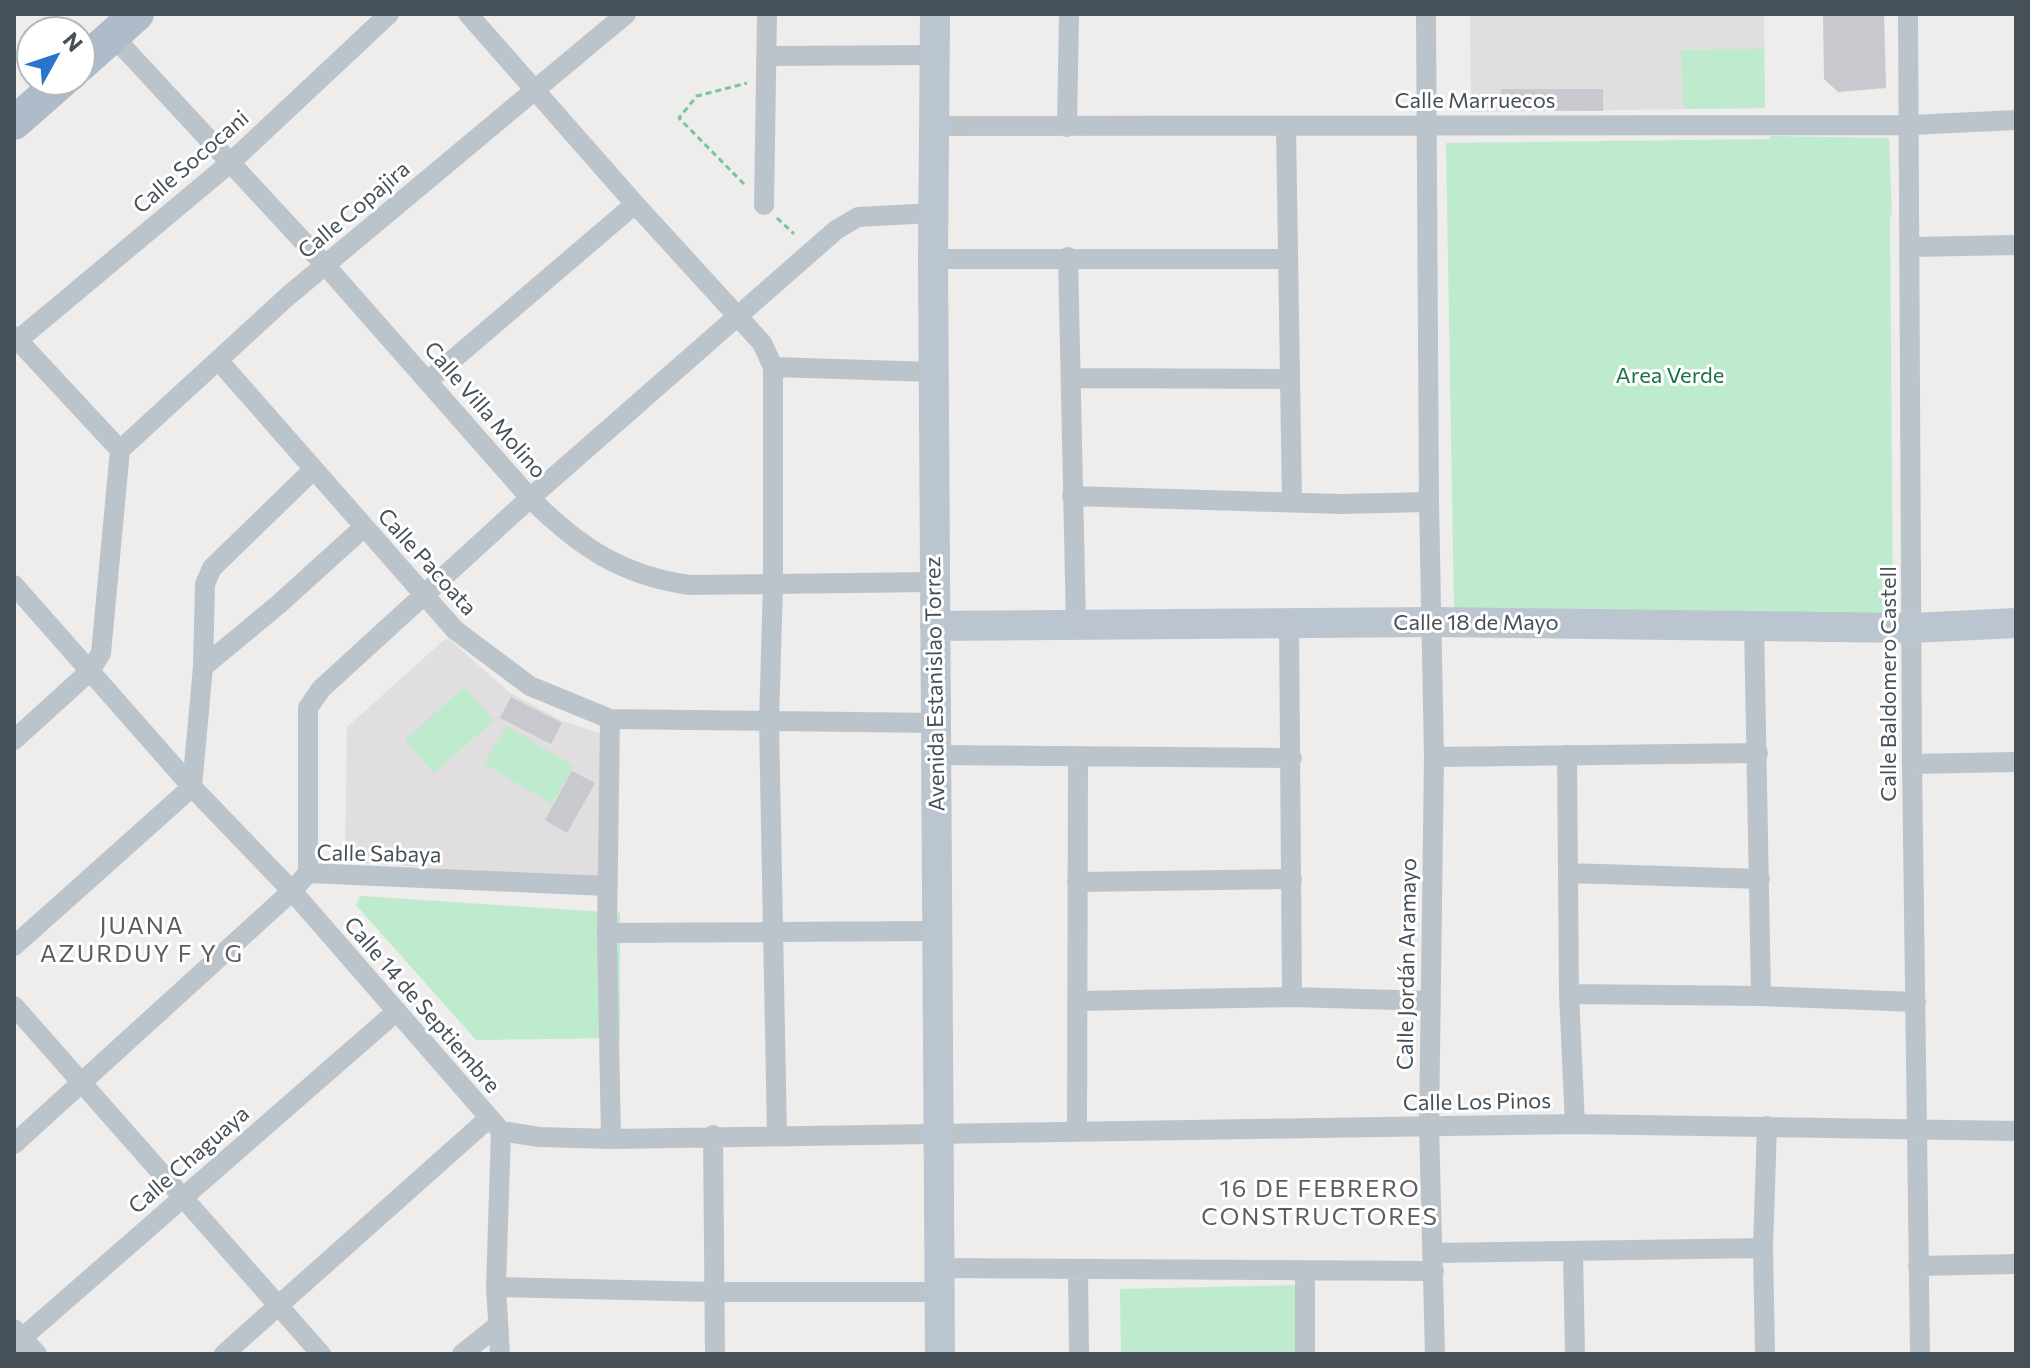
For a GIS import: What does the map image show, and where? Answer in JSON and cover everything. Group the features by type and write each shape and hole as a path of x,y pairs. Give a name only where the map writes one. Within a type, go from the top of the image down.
{"main road":[{"path":"96,51 125,25"},
{"path":"14,123 45,96"}],"street":[{"name":"Calle Sococani","path":"16,338 230,163 389,14"},
{"path":"468,14 762,343 773,367 773,584 769,722 777,1135"},
{"name":"Calle Copajira","path":"120,450 288,296 626,14"},
{"path":"764,205 767,14"},
{"name":"Avenida Estanislao Torrez","path":"935,14 933,372 940,1354"},
{"path":"1067,127 1069,14"},
{"name":"Calle Jordán Aramayo","path":"1426,14 1434,757 1429,1127 1435,1354"},
{"name":"Calle Baldomero Castell","path":"1908,14 1911,125 1912,764 1920,1354"},
{"name":"Calle Villa Molino","path":"125,25 230,163 429,380 530,498 583,546 615,564 658,581 690,585 934,582"},
{"path":"767,56 936,55"},
{"name":"Calle Marruecos","path":"934,126 1911,125 2016,120"},
{"path":"1286,127 1292,502"},
{"path":"429,380 635,204"},
{"path":"308,873 308,708 321,689 530,498 847,221 872,215 933,213"},
{"path":"1911,247 2016,245"},
{"path":"1068,257 1076,625"},
{"path":"933,259 1288,259"},
{"path":"14,740 90,671 101,653 120,450 16,338"},
{"name":"Calle Pacoata","path":"219,361 455,630 530,686 610,719 937,723"},
{"path":"773,367 933,372"},
{"path":"1071,378 1290,379"},
{"path":"14,946 192,787 203,667 205,584 212,568 313,470"},
{"path":"1072,496 1341,504 1429,502"},
{"path":"203,667 364,527"},
{"name":"Calle 14 de Septiembre","path":"14,585 192,787 292,891 495,1125"},
{"name":"Calle 18 de Mayo","path":"935,626 1433,622 1913,628 2016,623"},
{"path":"1754,624 1761,996"},
{"path":"1289,625 1292,997"},
{"path":"610,719 607,933 611,1139"},
{"path":"1434,757 1758,753"},
{"path":"935,755 1292,758"},
{"path":"1567,755 1569,994 1575,1124"},
{"path":"1077,1131 1078,757"},
{"path":"1912,764 2016,762"},
{"name":"Calle Sabaya","path":"14,1144 308,873 607,886"},
{"path":"1568,873 1760,879"},
{"path":"1077,882 1292,879"},
{"path":"607,933 939,931"},
{"path":"1569,994 1761,996 1916,1002"},
{"path":"1077,1001 1292,997 1431,1001"},
{"path":"14,1006 321,1354"},
{"name":"Calle Chaguaya","path":"17,1337 397,1011"},
{"name":"Calle Los Pinos","path":"940,1132 1575,1124 2016,1131"},
{"path":"495,1125 539,1137 611,1139 940,1132"},
{"path":"495,1125 496,1287 500,1354"},
{"path":"224,1354 278,1305 495,1125"},
{"path":"1765,1354 1763,1248 1767,1126"},
{"path":"713,1135 715,1354"},
{"path":"496,1287 714,1292 1078,1270 1305,1272 1573,1252 1763,1248"},
{"path":"1573,1252 1575,1354"},
{"path":"1918,1266 2016,1264"},
{"path":"1078,1270 1079,1354"},
{"path":"1305,1272 1305,1354"},
{"path":"462,1354 497,1326"},
{"path":"17,1337 37,1354"}],"path":[{"path":"766,79 697,96 679,118 794,234"}],"shaded area":[{"path":"1470,14 1764,14 1765,108 1471,112"},
{"path":"449,639 509,692 560,720 611,737 608,879 345,862 347,727 444,640"}],"green space":[{"path":"1764,49 1765,108 1683,109 1681,50"},
{"name":"Area Verde","path":"1770,136 1889,138 1893,616 1454,610 1446,143 1770,139"},
{"path":"464,687 494,720 434,773 405,740"},
{"path":"506,726 574,766 552,804 484,764"},
{"path":"360,896 620,913 620,1038 476,1040 356,905"},
{"path":"1299,1285 1314,1354 1121,1354 1120,1289"}],"building":[{"path":"1884,14 1886,88 1838,92 1824,79 1823,15"},
{"path":"1501,89 1603,89 1603,111 1501,110"},
{"path":"511,697 562,723 551,744 500,718"},
{"path":"572,771 595,783 567,833 545,820"}],"district":[{"name":"JUANA AZURDUY F Y G","path":"142,940"},
{"name":"16 DE FEBRERO CONSTRUCTORES","path":"1320,1203"}]}
